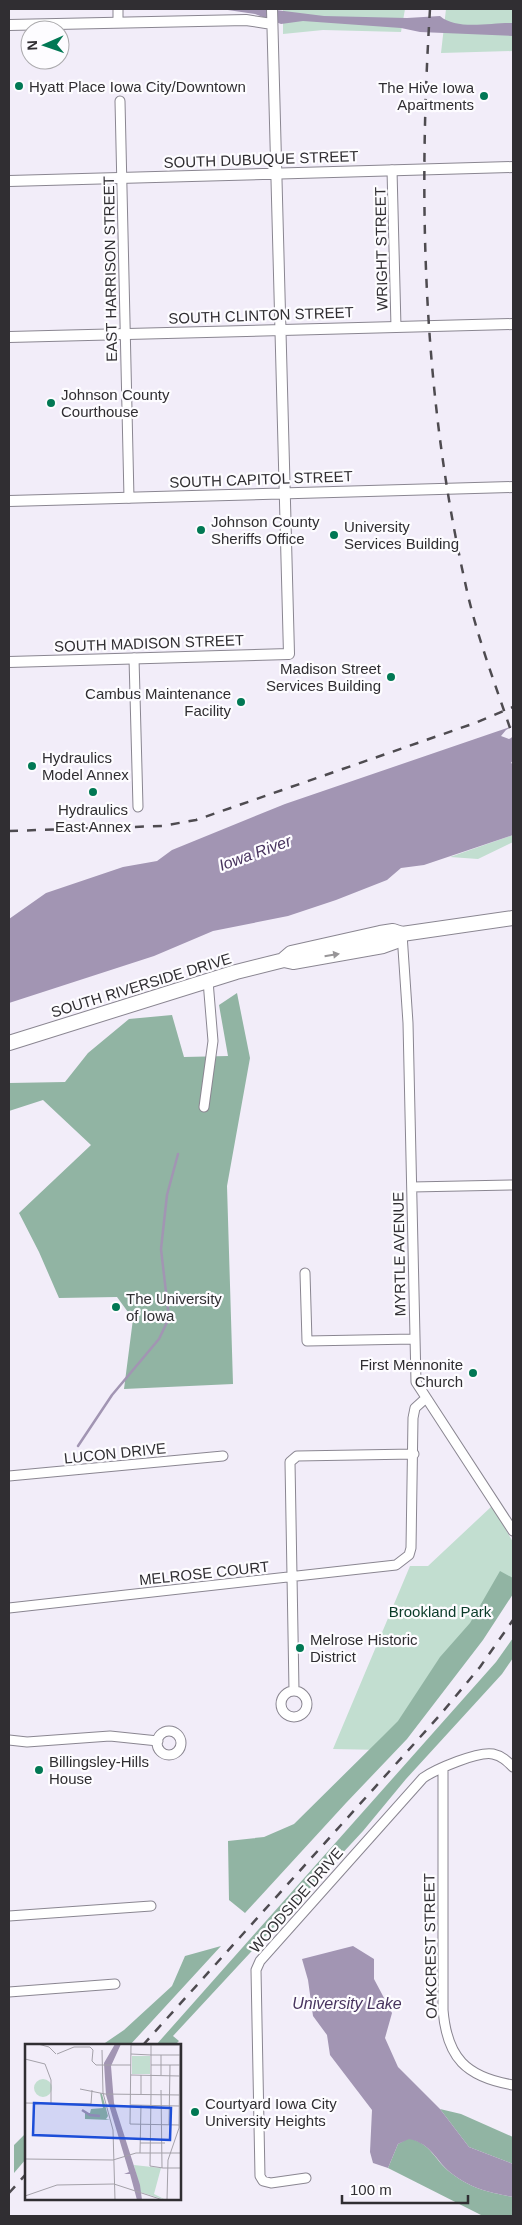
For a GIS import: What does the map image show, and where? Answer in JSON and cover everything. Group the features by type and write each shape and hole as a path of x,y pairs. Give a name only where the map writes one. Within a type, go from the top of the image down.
{"main road":[{"name":"SOUTH RIVERSIDE DRIVE","path":"9,1043 208,981 284,960 293,962 382,946 397,941 402,934 513,918"}],"street":[{"path":"118,9 118,22"},
{"path":"272,9 285,493"},
{"path":"9,25 246,20 272,24"},
{"name":"EAST HARRISON STREET","path":"120,101 129,498"},
{"name":"SOUTH DUBUQUE STREET","path":"9,181 513,167"},
{"name":"WRIGHT STREET","path":"392,170 396,327"},
{"name":"SOUTH CLINTON STREET","path":"9,337 513,324"},
{"name":"SOUTH CAPITOL STREET","path":"9,501 513,487"},
{"name":"SOUTH MADISON STREET","path":"9,662 289,654 285,493"},
{"path":"134,658 138,807"},
{"name":"MYRTLE AVENUE","path":"402,934 408,1023 416,1382 513,1531"},
{"path":"204,1107 213,1041 208,981"},
{"path":"412,1187 513,1185"},
{"path":"305,1273 307,1341 414,1339"},
{"path":"294,1690 293,1577 289,1466 293,1458 303,1456 414,1454 414,1412 426,1398"},
{"name":"MELROSE COURT","path":"9,1608 390,1566 402,1562 409,1555 411,1548 414,1454"},
{"name":"LUCON DRIVE","path":"9,1476 223,1456"},
{"path":"9,1740 27,1742 110,1736 158,1741"},
{"name":"WOODSIDE DRIVE","path":"306,2178 271,2183 263,2181 260,2176 256,1970 264,1956 413,1789 432,1772 488,1753 503,1758 513,1767"},
{"name":"OAKCREST STREET","path":"443,1768 443,2010 446,2032 454,2053 471,2071 493,2081 513,2085"},
{"path":"9,1916 151,1906"},
{"path":"9,1992 115,1984"}],"green space":[{"path":"283,9 405,9 401,32 323,30 283,34"},
{"path":"446,9 513,9 513,51 441,53"},
{"path":"513,835 513,842 478,859 450,857"},
{"path":"237,993 250,1058 227,1186 233,1384 124,1389 133,1319 117,1297 59,1298 19,1213 91,1145 43,1100 9,1111 9,1083 65,1082 88,1053 129,1019 172,1015 184,1057 228,1056 219,1005"},
{"name":"Brookland Park","path":"492,1506 513,1542 513,1582 383,1750 333,1749 410,1566 428,1566"},
{"path":"500,1571 513,1578 513,1594 483,1640 407,1739 245,1913 229,1900 228,1841 264,1837 294,1824 382,1737 398,1721 440,1657 470,1623"},
{"path":"513,1638 513,1658 502,1674 406,1779 363,1831 173,2036 179,2041 176,2044 157,2044 496,1662"},
{"path":"221,1946 131,2044 103,2044 124,2030 172,1986 185,1956"},
{"path":"440,2109 461,2114 513,2137 513,2164 469,2147"},
{"path":"25,2134 25,2160 14,2173 14,2145"},
{"path":"409,2138 423,2144 445,2168 466,2183 513,2197 513,2216 481,2215 388,2168 398,2144"}],"water":[{"path":"221,9 268,9 324,16 407,18 440,16 447,21 465,25 513,23 513,36 420,32 401,28 303,21 281,24 255,14"},
{"name":"Iowa River","path":"513,726 501,736 509,739 513,737 513,760 511,763 513,764 513,835 424,865 401,868 387,880 288,916 213,931 154,956 9,1003 9,919 46,893 123,867 157,861 172,850 285,804"},
{"name":"University Lake","path":"353,1946 374,1959 374,1979 392,2013 385,2038 398,2067 440,2109 469,2147 513,2164 513,2197 466,2183 451,2173 423,2145 409,2139 398,2144 388,2168 373,2163 370,2152 372,2110 330,2055 327,2035 313,2016 308,1980 302,1959"}],"waterway":[{"path":"78,1446 112,1395 159,1339 169,1318 161,1249 167,1195 178,1154"}],"railway":[{"path":"430,9 424,153 425,225 432,369 440,440 465,582 487,660 513,737"},
{"path":"9,831 162,826 196,820 475,723 513,707"},
{"path":"144,2044 440,1715 480,1667 513,1620"},
{"path":"9,2193 25,2175"}],"place":[{"name":"Hyatt Place Iowa City/Downtown","path":"19,86"},
{"name":"The Hive Iowa Apartments","path":"484,96"},
{"name":"Johnson County Courthouse","path":"51,403"},
{"name":"Johnson County Sheriffs Office","path":"201,530"},
{"name":"University Services Building","path":"334,535"},
{"name":"Madison Street Services Building","path":"391,677"},
{"name":"Cambus Maintenance Facility","path":"241,702"},
{"name":"Hydraulics Model Annex","path":"32,766"},
{"name":"Hydraulics East Annex","path":"93,792"},
{"name":"The University of Iowa","path":"116,1307"},
{"name":"First Mennonite Church","path":"473,1373"},
{"name":"Melrose Historic District","path":"300,1648"},
{"name":"Billingsley-Hills House","path":"39,1770"},
{"name":"Courtyard Iowa City University Heights","path":"195,2112"}]}
